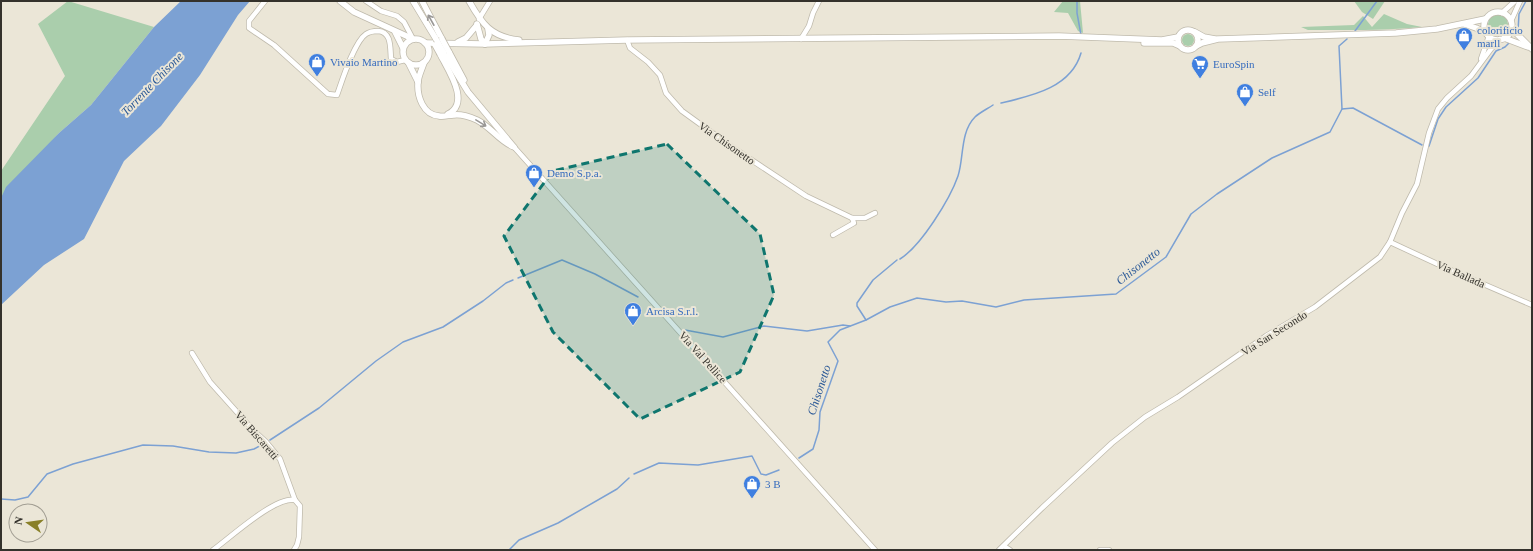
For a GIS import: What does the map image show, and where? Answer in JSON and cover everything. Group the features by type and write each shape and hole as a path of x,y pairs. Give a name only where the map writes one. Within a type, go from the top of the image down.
{"main road":[{"path":"340,1 354,12 395,32 412,39 421,40 425,43 429,51 429,55"},
{"path":"413,1 438,40"},
{"path":"422,1 444,53 459,97 457,106 452,112 444,116"},
{"path":"469,1 479,19 488,29 502,37 517,40 545,42"},
{"path":"1487,35 1484,27 1485,20 1490,14 1502,12 1506,14 1511,21 1510,32 1502,39"},
{"path":"456,42 466,38 477,25 479,19"},
{"path":"425,43 438,40 485,44 627,40 1074,37 1162,40 1178,37 1184,30 1194,31 1204,37 1218,39 1396,33 1437,29 1485,20"},
{"path":"1464,24 1476,28 1492,38 1502,39 1531,48"},
{"path":"477,25 481,39 485,44"},
{"path":"1511,28 1531,48"},
{"path":"485,44 489,35 488,29"},
{"path":"1194,31 1198,37 1196,46"},
{"path":"395,32 403,48 402,52 418,82"},
{"path":"1178,37 1180,46"},
{"path":"1042,38 1173,44 1188,50 1202,43 1218,39"},
{"path":"403,48 408,41 412,39"},
{"path":"438,40 424,63 418,82 422,104 429,112 437,116 466,116 478,121 507,145 514,147"},
{"path":"444,53 468,92 514,147"},
{"path":"407,62 417,66 424,63"}],"street":[{"path":"265,1 249,21 249,28 274,45 328,94 337,95 356,48 366,34 374,31 387,35 389,39 391,58 397,62 407,62"},
{"path":"366,1 381,11 397,16 404,22 412,39"},
{"path":"479,19 490,1"},
{"path":"801,39 809,26 819,1"},
{"path":"1502,12 1515,1"},
{"path":"1511,21 1520,1"},
{"path":"1480,65 1487,35"},
{"name":"Via San Secondo","path":"999,550 1112,443 1145,417 1178,397 1266,336 1322,303 1380,257 1390,242 1402,213 1417,184 1429,132 1438,110 1447,98 1471,76 1491,49 1502,39"},
{"name":"Via Chisonetto","path":"627,40 630,48 648,62 660,74 666,93 682,111 729,145 806,196 852,218"},
{"name":"Via Val Pellice","path":"514,147 875,550"},
{"path":"833,235 854,223 852,218 865,218 875,213"},
{"name":"Via Ballada","path":"1390,242 1532,305"},
{"name":"Via Biscaretti","path":"192,353 210,382 252,430 273,450 280,459 295,500 300,506 300,526 297,545 294,550"},
{"path":"213,550 272,506 290,499 295,500"},
{"path":"1004,546 1010,550"},
{"path":"1100,550 1109,550"}],"highlighted area":[{"path":"667,144 760,234 774,295 740,372 640,419 553,332 504,236 553,171"}],"green space":[{"path":"68,1 154,27 91,105 59,133 1,198 1,171 65,76 38,24"},
{"path":"1063,1 1080,1 1083,33 1078,31 1068,13 1054,12"},
{"path":"1354,1 1385,1 1373,19 1362,12"},
{"path":"1384,14 1407,24 1422,27 1394,29 1308,30 1301,27 1354,25 1363,16 1372,27"},
{"path":"1494,14 1502,14 1508,20 1508,28 1502,34 1494,34 1488,28 1488,20"},
{"path":"1186,34 1190,34 1194,40 1190,46 1186,46 1182,42 1182,38"}],"water":[{"name":"Torrente Chisone","path":"181,1 250,1 238,15 200,75 161,126 124,161 84,239 44,265 1,305 1,198 6,187 59,133 91,105 154,27"}],"waterway":[{"name":"Chisonetto","path":"1077,1 1077,13 1081,35"},
{"name":"Chisonetto","path":"1355,31 1377,1"},
{"path":"1518,31 1519,14 1526,1"},
{"name":"Chisonetto","path":"799,458 813,449 819,430 820,412 838,361 828,342 840,330 866,320 890,307 917,298 946,302 962,301 996,307 1024,300 1116,294 1166,257 1191,214 1217,194 1272,158 1330,132 1342,109 1339,46 1347,39"},
{"path":"1429,146 1438,119 1446,107 1478,78 1496,51 1505,47 1509,43"},
{"name":"Chisonetto","path":"1001,103 1037,93 1059,82 1068,75 1076,65 1081,53"},
{"name":"Chisonetto","path":"900,259 917,244 949,197 960,169 965,138 970,123 975,117 993,105"},
{"path":"1342,109 1353,108 1422,145"},
{"path":"518,278 562,260 595,274 638,297"},
{"name":"Chisonetto","path":"866,320 857,306 857,303 873,280 897,260"},
{"path":"270,440 319,408 376,361 403,342 443,327 483,301 506,283 513,280"},
{"path":"685,330 723,337 764,326 807,331 843,325 850,326"},
{"path":"1,499 15,500 28,497 47,474 73,464 143,445 173,446 209,452 236,453 254,449 263,444"},
{"path":"634,474 659,463 698,465 752,456 761,474 766,475 779,470"},
{"path":"509,550 519,540 558,523 617,489 629,478"}],"place":[{"name":"colorificio marll","path":"1464,51"},
{"name":"Vivaio Martino","path":"317,77"},
{"name":"EuroSpin","path":"1200,79"},
{"name":"Self","path":"1245,107"},
{"name":"Demo S.p.a.","path":"534,188"},
{"name":"Arcisa S.r.l.","path":"633,326"},
{"name":"3 B","path":"752,499"}]}
